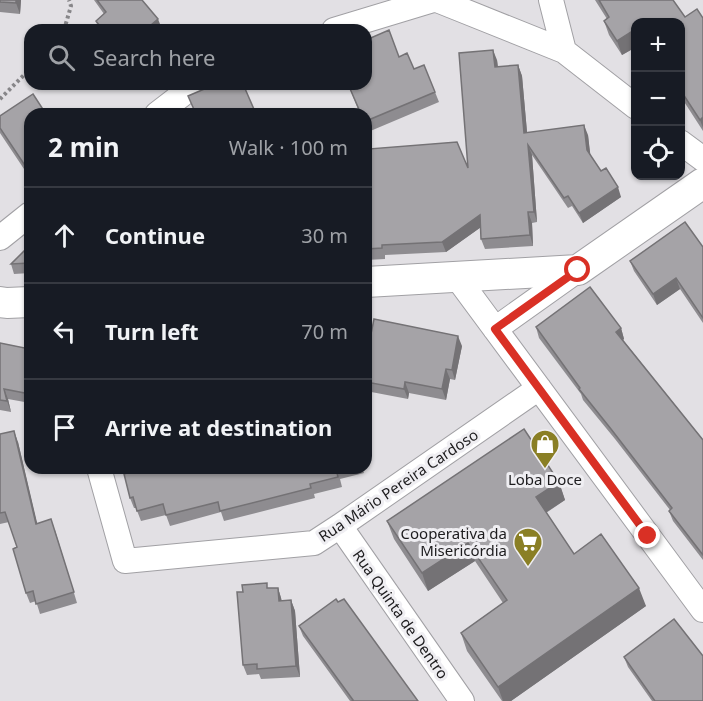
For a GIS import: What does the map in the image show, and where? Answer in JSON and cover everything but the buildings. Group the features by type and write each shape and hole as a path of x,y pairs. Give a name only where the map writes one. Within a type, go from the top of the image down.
{"street":[{"path":"353,24 435,0 564,51 631,102"},
{"path":"551,0 564,51"},
{"path":"165,108 188,90"},
{"path":"685,145 703,159"},
{"path":"495,329 703,183"},
{"path":"0,238 24,219"},
{"path":"372,282 578,270"},
{"path":"456,276 703,610"},
{"path":"0,302 24,302"},
{"name":"Rua Mário Pereira Cardoso","path":"101,474 125,561 314,543 539,388"},
{"name":"Rua Quinta de Dentro","path":"340,526 462,701"}],"path":[{"path":"66,24 71,6 69,0"},
{"path":"0,99 24,75"}],"place":[{"name":"Loba Doce","path":"545,470"},
{"name":"Cooperativa da Misericórdia","path":"528,568"}],"route":[{"path":"578,270 495,329 648,536"}]}
